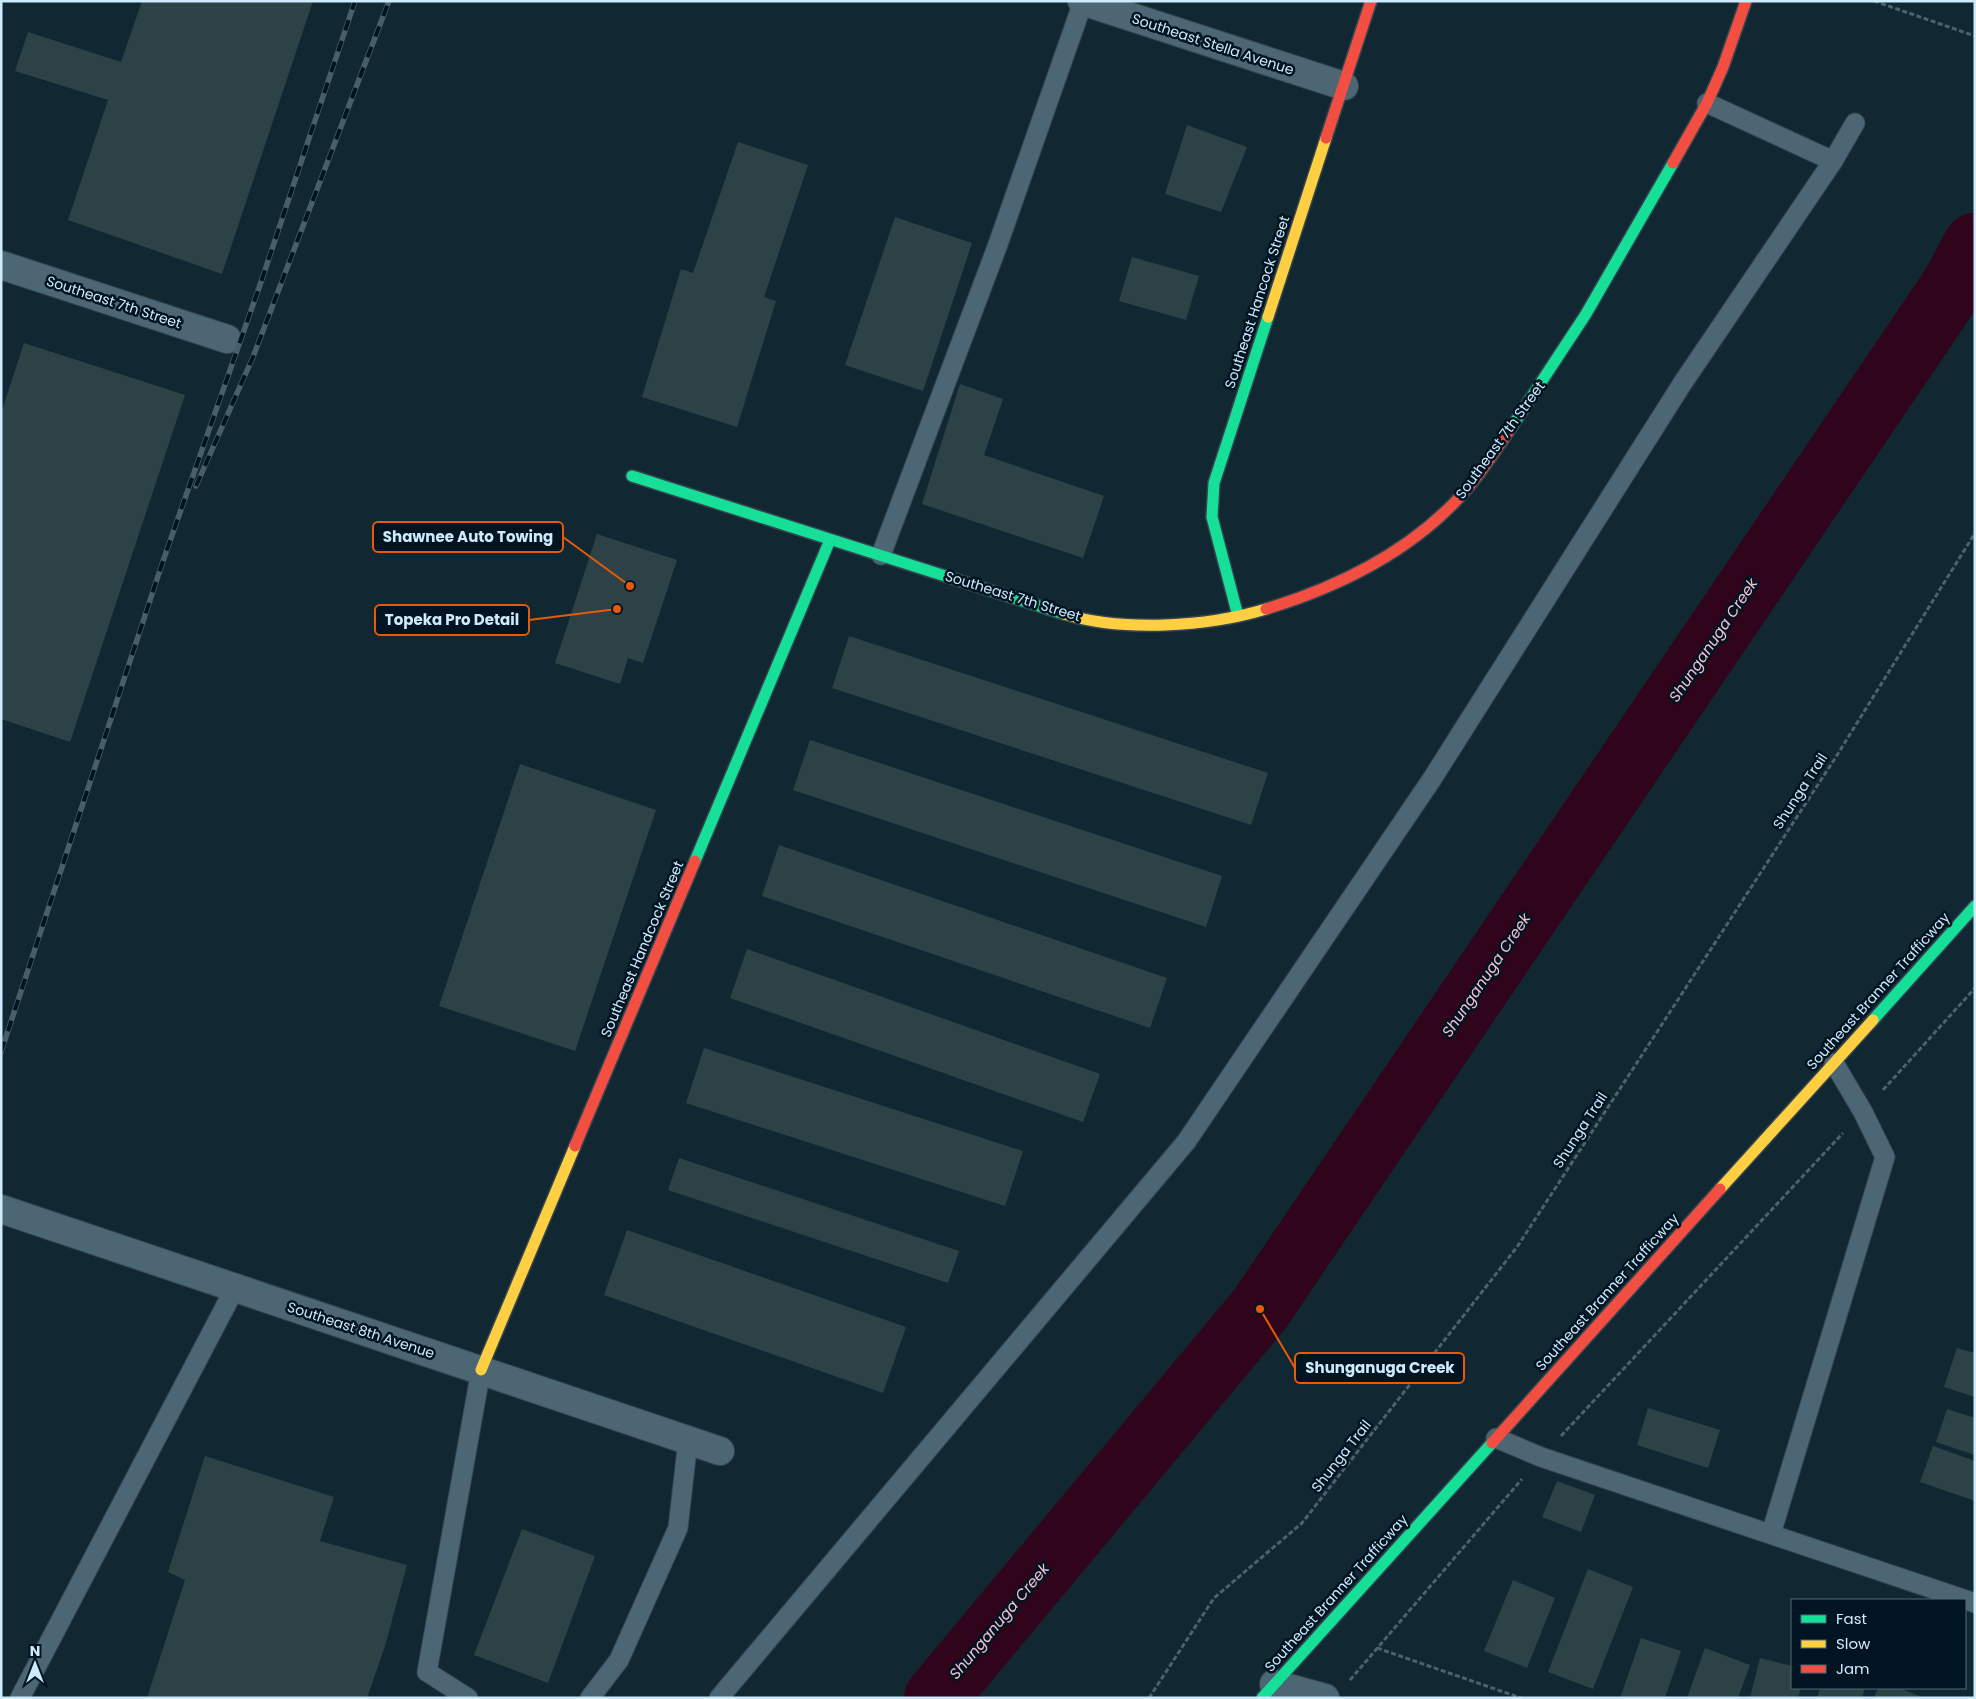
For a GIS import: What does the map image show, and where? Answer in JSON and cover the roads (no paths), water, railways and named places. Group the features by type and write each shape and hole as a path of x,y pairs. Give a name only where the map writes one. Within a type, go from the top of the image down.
{"street":[{"name":"Southeast Stella Avenue","path":"1082,1 1344,86"},
{"name":"Southeast Hancock Street","path":"1238,616 1212,517 1214,483 1371,1"},
{"name":"Southeast 7th Street","path":"632,476 1072,616 1134,624 1196,622 1269,609 1331,587 1379,561 1438,518 1462,495 1519,418 1571,339 1707,103 1723,67 1746,1"},
{"name":"Southeast 7th Street","path":"1,265 227,339"},
{"name":"Southeast Handcock Street","path":"481,1370 830,540"},
{"name":"Southeast Branner Trafficway","path":"1268,1691 1975,906"},
{"name":"Southeast 8th Avenue","path":"1,1209 720,1450"},
{"path":"1268,1691 1335,1692"}],"lane":[{"path":"881,556 997,247 1082,1"},
{"path":"1707,103 1833,161"},
{"path":"719,1698 1186,1142 1432,779 1682,384 1833,161 1855,123"},
{"path":"1771,1534 1885,1157 1863,1112 1834,1063"},
{"path":"20,1698 235,1288"},
{"path":"468,1698 427,1672 481,1370"},
{"path":"1496,1438 1541,1457 1960,1599"},
{"path":"590,1698 619,1660 678,1528 688,1440"}],"waterway":[{"name":"Shunganuga Creek","path":"936,1698 1260,1309 1953,286 1975,245"}],"railway":[{"path":"1,1052 163,561 261,282 355,1"},
{"path":"196,486 253,357 389,1"}],"place":[{"name":"Shawnee Auto Towing","path":"630,586"},
{"name":"Topeka Pro Detail","path":"617,609"},
{"name":"Shunganuga Creek","path":"1260,1309"}]}
